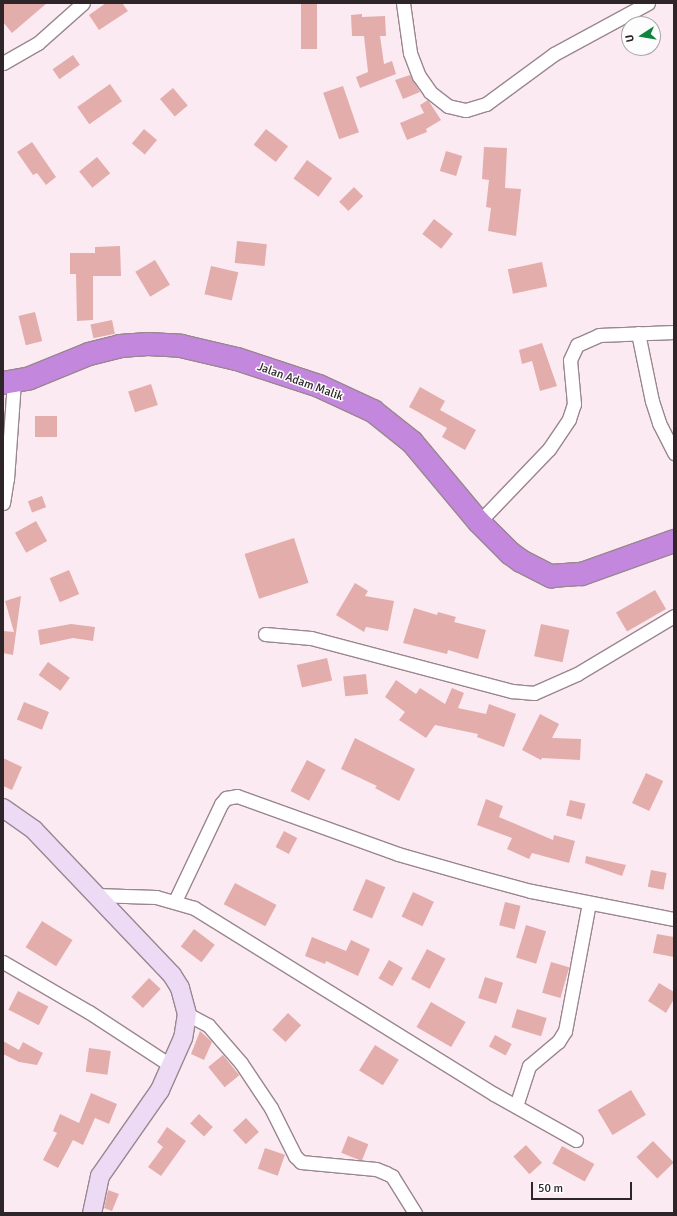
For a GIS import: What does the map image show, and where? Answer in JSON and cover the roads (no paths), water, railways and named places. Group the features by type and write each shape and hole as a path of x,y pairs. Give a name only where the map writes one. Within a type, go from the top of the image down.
{"highway":[{"name":"Jalan Adam Malik","path":"8,383 89,354 120,346 148,344 181,346 237,359 319,386 373,411 412,442 479,522 521,562 551,576 582,574 674,541"}],"main road":[{"path":"3,808 34,830 172,975 180,988 187,1014 183,1038 160,1090 100,1176 92,1213"}],"street":[{"path":"3,64 38,43 84,3"},
{"path":"403,3 410,53 419,76 430,92 448,106 466,110 486,104 554,54 648,3"},
{"path":"479,522 549,449 569,419 574,404 570,360 577,345 599,335 674,332"},
{"path":"638,333 652,401 659,423 674,453"},
{"path":"3,503 7,479 8,383"},
{"path":"265,634 311,638 512,691 534,693 576,674 674,616"},
{"path":"175,901 221,804 226,798 237,796 398,854 531,891 674,919"},
{"path":"95,895 156,897 175,901 194,908 516,1106 576,1140"},
{"path":"516,1106 530,1066 558,1042 565,1031 589,903"},
{"path":"3,962 89,1012 170,1065"},
{"path":"187,1014 208,1025 240,1063 271,1108 295,1156 300,1162 376,1169 386,1173 392,1176 415,1213"}]}
